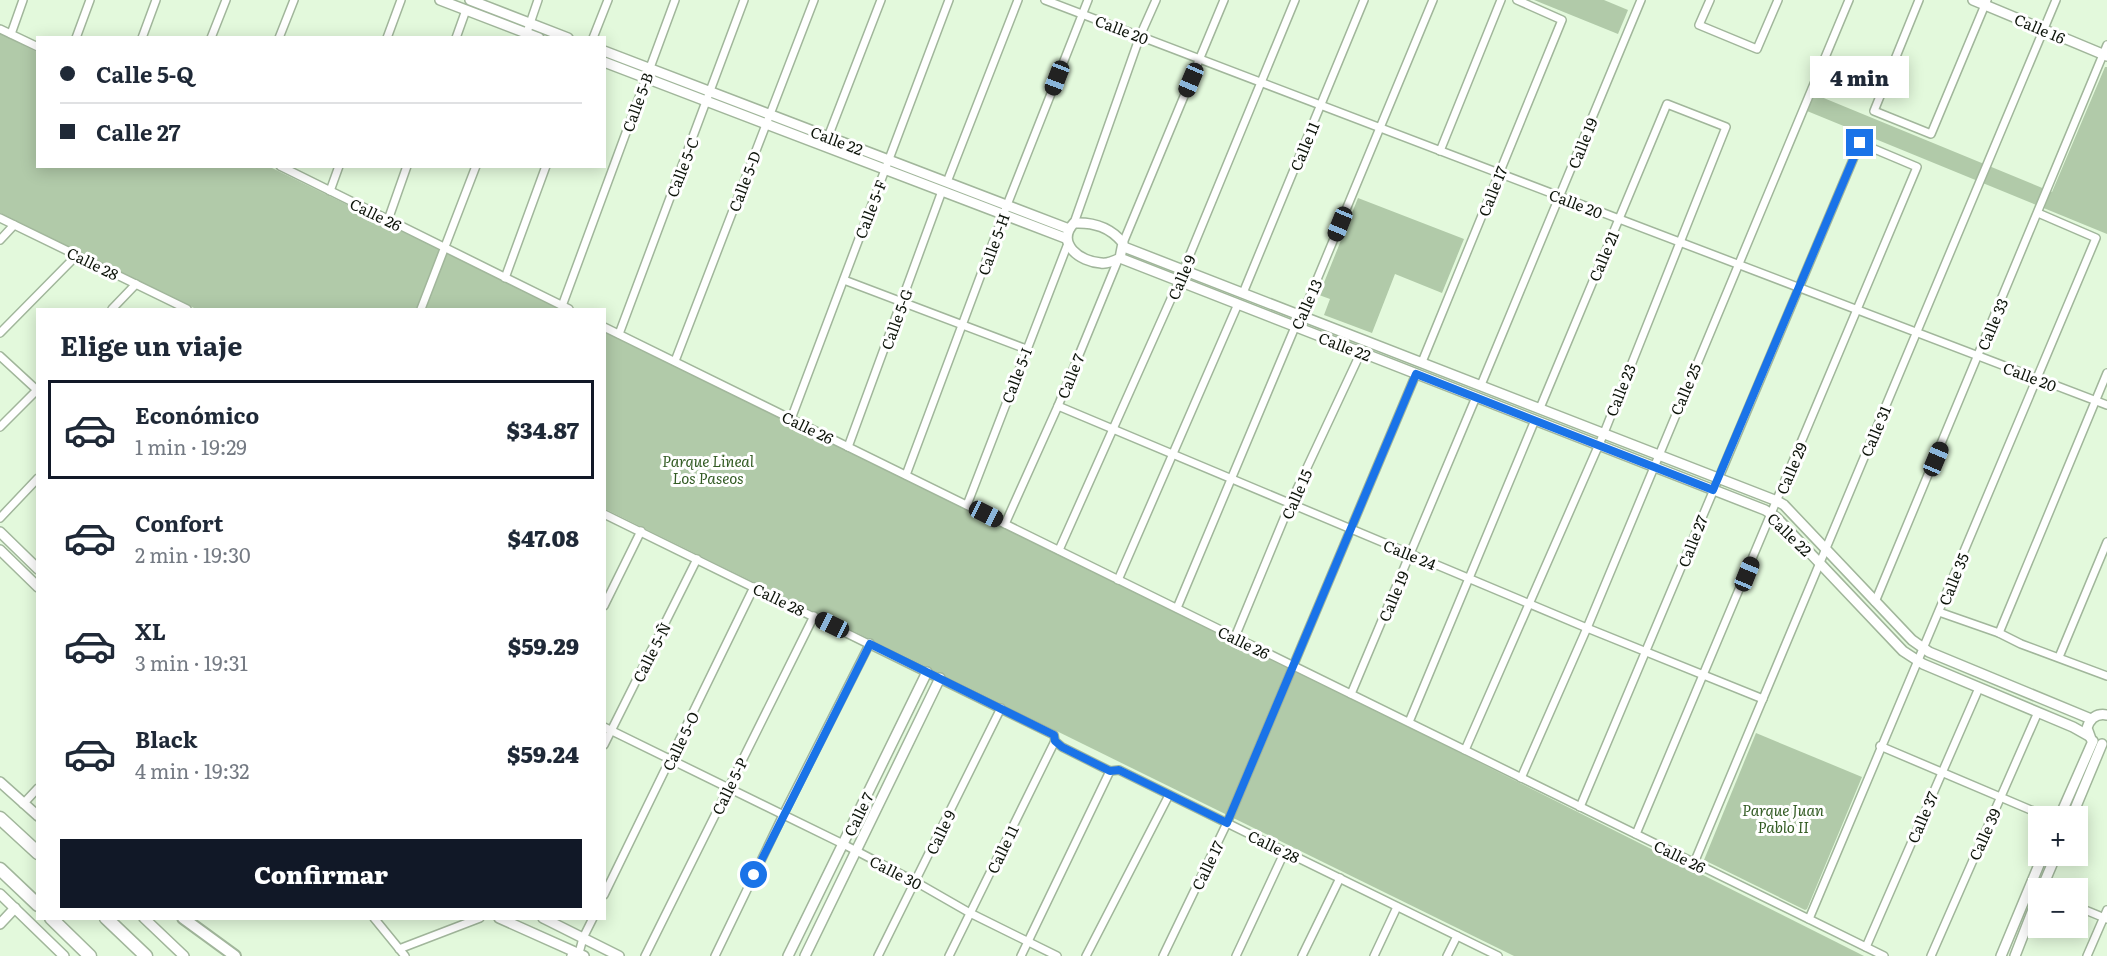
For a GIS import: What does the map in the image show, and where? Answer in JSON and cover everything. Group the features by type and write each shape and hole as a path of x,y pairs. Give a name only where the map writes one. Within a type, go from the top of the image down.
{"highway":[{"path":"0,818 36,851"},
{"path":"0,869 36,903"},
{"path":"53,920 90,956"},
{"path":"108,920 146,956"},
{"path":"68,935 85,956"}],"main road":[{"path":"186,920 235,956"}],"street":[{"path":"10,34 23,0"},
{"path":"77,36 90,0"},
{"path":"143,36 156,0"},
{"path":"212,36 226,0"},
{"path":"280,36 294,0"},
{"path":"388,36 401,0"},
{"path":"440,0 526,35 538,0"},
{"path":"470,0 563,36"},
{"path":"594,36 608,0"},
{"name":"Calle 5-B","path":"566,308 645,78 675,0"},
{"name":"Calle 5-C","path":"619,334 744,0"},
{"name":"Calle 5-D","path":"675,361 814,0"},
{"path":"828,136 881,0"},
{"name":"Calle 5-F","path":"791,419 949,0"},
{"name":"Calle 5-G","path":"848,447 944,187 1018,0"},
{"name":"Calle 20","path":"1045,0 2107,405"},
{"name":"Calle 5-H","path":"906,475 1088,0"},
{"name":"Calle 5-I","path":"967,505 1069,234 1140,36 1156,0"},
{"path":"1069,234 1081,257 1100,263 1119,259 1224,0"},
{"name":"Calle 9","path":"1059,550 1184,270 1295,0"},
{"name":"Calle 11","path":"1243,293 1364,0"},
{"name":"Calle 13","path":"1177,608 1433,0"},
{"path":"1440,151 1501,0"},
{"name":"Calle 17","path":"1422,362 1562,20 1517,0"},
{"name":"Calle 19","path":"1481,385 1641,0"},
{"path":"1710,0 1699,25 1757,49 1778,0"},
{"name":"Calle 25","path":"1521,778 1587,628 1849,0"},
{"path":"1919,0 1874,111 1931,134 1986,2"},
{"name":"Calle 16","path":"1973,0 1986,2 2043,29 2106,52"},
{"name":"Calle 31","path":"1694,863 2056,0"},
{"path":"457,36 466,10"},
{"path":"0,28 36,46"},
{"name":"Calle 22","path":"606,52 649,68 708,96 1069,234 1100,226 1117,234 1124,245 1184,270 1777,501 1784,505 1912,640 1923,648 2091,719"},
{"name":"Calle 33","path":"1875,602 2106,52"},
{"name":"Calle 22","path":"606,63 645,78 708,96"},
{"name":"Calle 23","path":"1465,750 1604,433 1726,127 1667,104"},
{"name":"Calle 21","path":"1540,408 1667,104"},
{"name":"Calle 22","path":"768,119 828,136 887,165"},
{"name":"Calle 29","path":"1636,834 1917,167 1860,143"},
{"name":"Calle 27","path":"1580,807 1860,143"},
{"name":"Calle 26","path":"284,168 566,308"},
{"path":"330,191 338,168"},
{"path":"387,220 406,168"},
{"path":"421,308 475,168"},
{"path":"505,278 545,168"},
{"name":"Calle 35","path":"1809,919 2096,238 2038,213"},
{"name":"Calle 28","path":"0,218 185,308"},
{"path":"0,240 14,225"},
{"path":"0,333 77,255"},
{"name":"Calle 22","path":"1119,259 1771,514 1903,651 1917,660 2073,727 2098,741"},
{"name":"Calle 7","path":"1005,524 1058,406 1119,259"},
{"path":"844,280 1026,349"},
{"path":"113,308 136,284"},
{"path":"1119,580 1238,304"},
{"name":"Calle 26","path":"606,328 1884,956"},
{"name":"Calle 15","path":"1235,637 1290,504 1360,352"},
{"path":"0,356 36,389"},
{"path":"1999,633 2107,373"},
{"name":"Calle 17","path":"1163,956 1227,823 1416,374"},
{"path":"0,427 36,391"},
{"name":"Calle 19","path":"1351,694 1476,397"},
{"name":"Calle 24","path":"1058,406 1351,530 1763,699"},
{"path":"1409,722 1535,420"},
{"path":"0,518 36,480"},
{"name":"Calle 28","path":"606,515 1001,708 1054,735 1055,741 1062,747 1110,771 1119,770 1498,956"},
{"path":"606,602 641,531"},
{"path":"0,532 36,567"},
{"path":"2059,657 2107,542"},
{"path":"0,550 36,585"},
{"name":"Calle 5-Ñ","path":"608,729 697,559"},
{"name":"Calle 5-O","path":"606,891 754,587"},
{"path":"1939,612 2107,676"},
{"name":"Calle 5-P","path":"645,956 814,616"},
{"path":"715,956 783,815 870,644"},
{"name":"Calle 7","path":"788,956 927,672"},
{"name":"Calle 7","path":"805,956 940,678"},
{"name":"Calle 37","path":"1866,947 1979,688"},
{"name":"Calle 9","path":"878,956 1001,708"},
{"name":"Calle 39","path":"1931,956 2038,712"},
{"path":"2098,741 2087,728 2091,719 2106,713"},
{"name":"Calle 30","path":"608,729 843,844 970,913 1057,956"},
{"name":"Calle 11","path":"949,956 1055,741"},
{"path":"2065,806 2098,741"},
{"path":"2075,806 2098,741"},
{"path":"1880,746 2028,809"},
{"path":"1021,956 1110,771"},
{"path":"0,782 36,814"},
{"path":"23,804 36,790"},
{"path":"1086,956 1169,795"},
{"path":"1236,956 1285,851"},
{"path":"1302,956 1340,878"},
{"path":"2001,956 2028,889"},
{"path":"0,894 64,956"},
{"path":"1374,956 1397,907"},
{"path":"0,924 15,908"},
{"path":"2087,956 2107,910"},
{"path":"2088,911 2105,919"},
{"path":"146,920 184,956"},
{"path":"376,920 405,956"},
{"path":"399,949 475,920"},
{"path":"504,920 578,955 592,920"},
{"path":"547,920 619,956"},
{"path":"2015,956 2028,923"},
{"path":"1447,956 1457,936"}],"green space":[{"path":"1534,0 1604,0 1628,10 1618,34"},
{"path":"0,33 36,51 36,168 272,168 436,248 567,308 194,308 0,213"},
{"path":"2105,67 2107,67 2107,234 1807,111 1814,94 2052,192"},
{"path":"1358,198 1464,239 1442,293 1395,274 1372,333 1324,315 1330,299 1319,295"},
{"name":"Parque Lineal Los Paseos","path":"606,328 967,505 1864,956 1514,956 606,509"},
{"name":"Parque Juan Pablo II","path":"1756,733 1862,777 1805,910 1704,860"}],"route":[{"path":"754,875 870,644 1054,735 1055,741 1062,747 1110,771 1119,770 1227,823 1416,374 1713,490 1860,143"}]}
